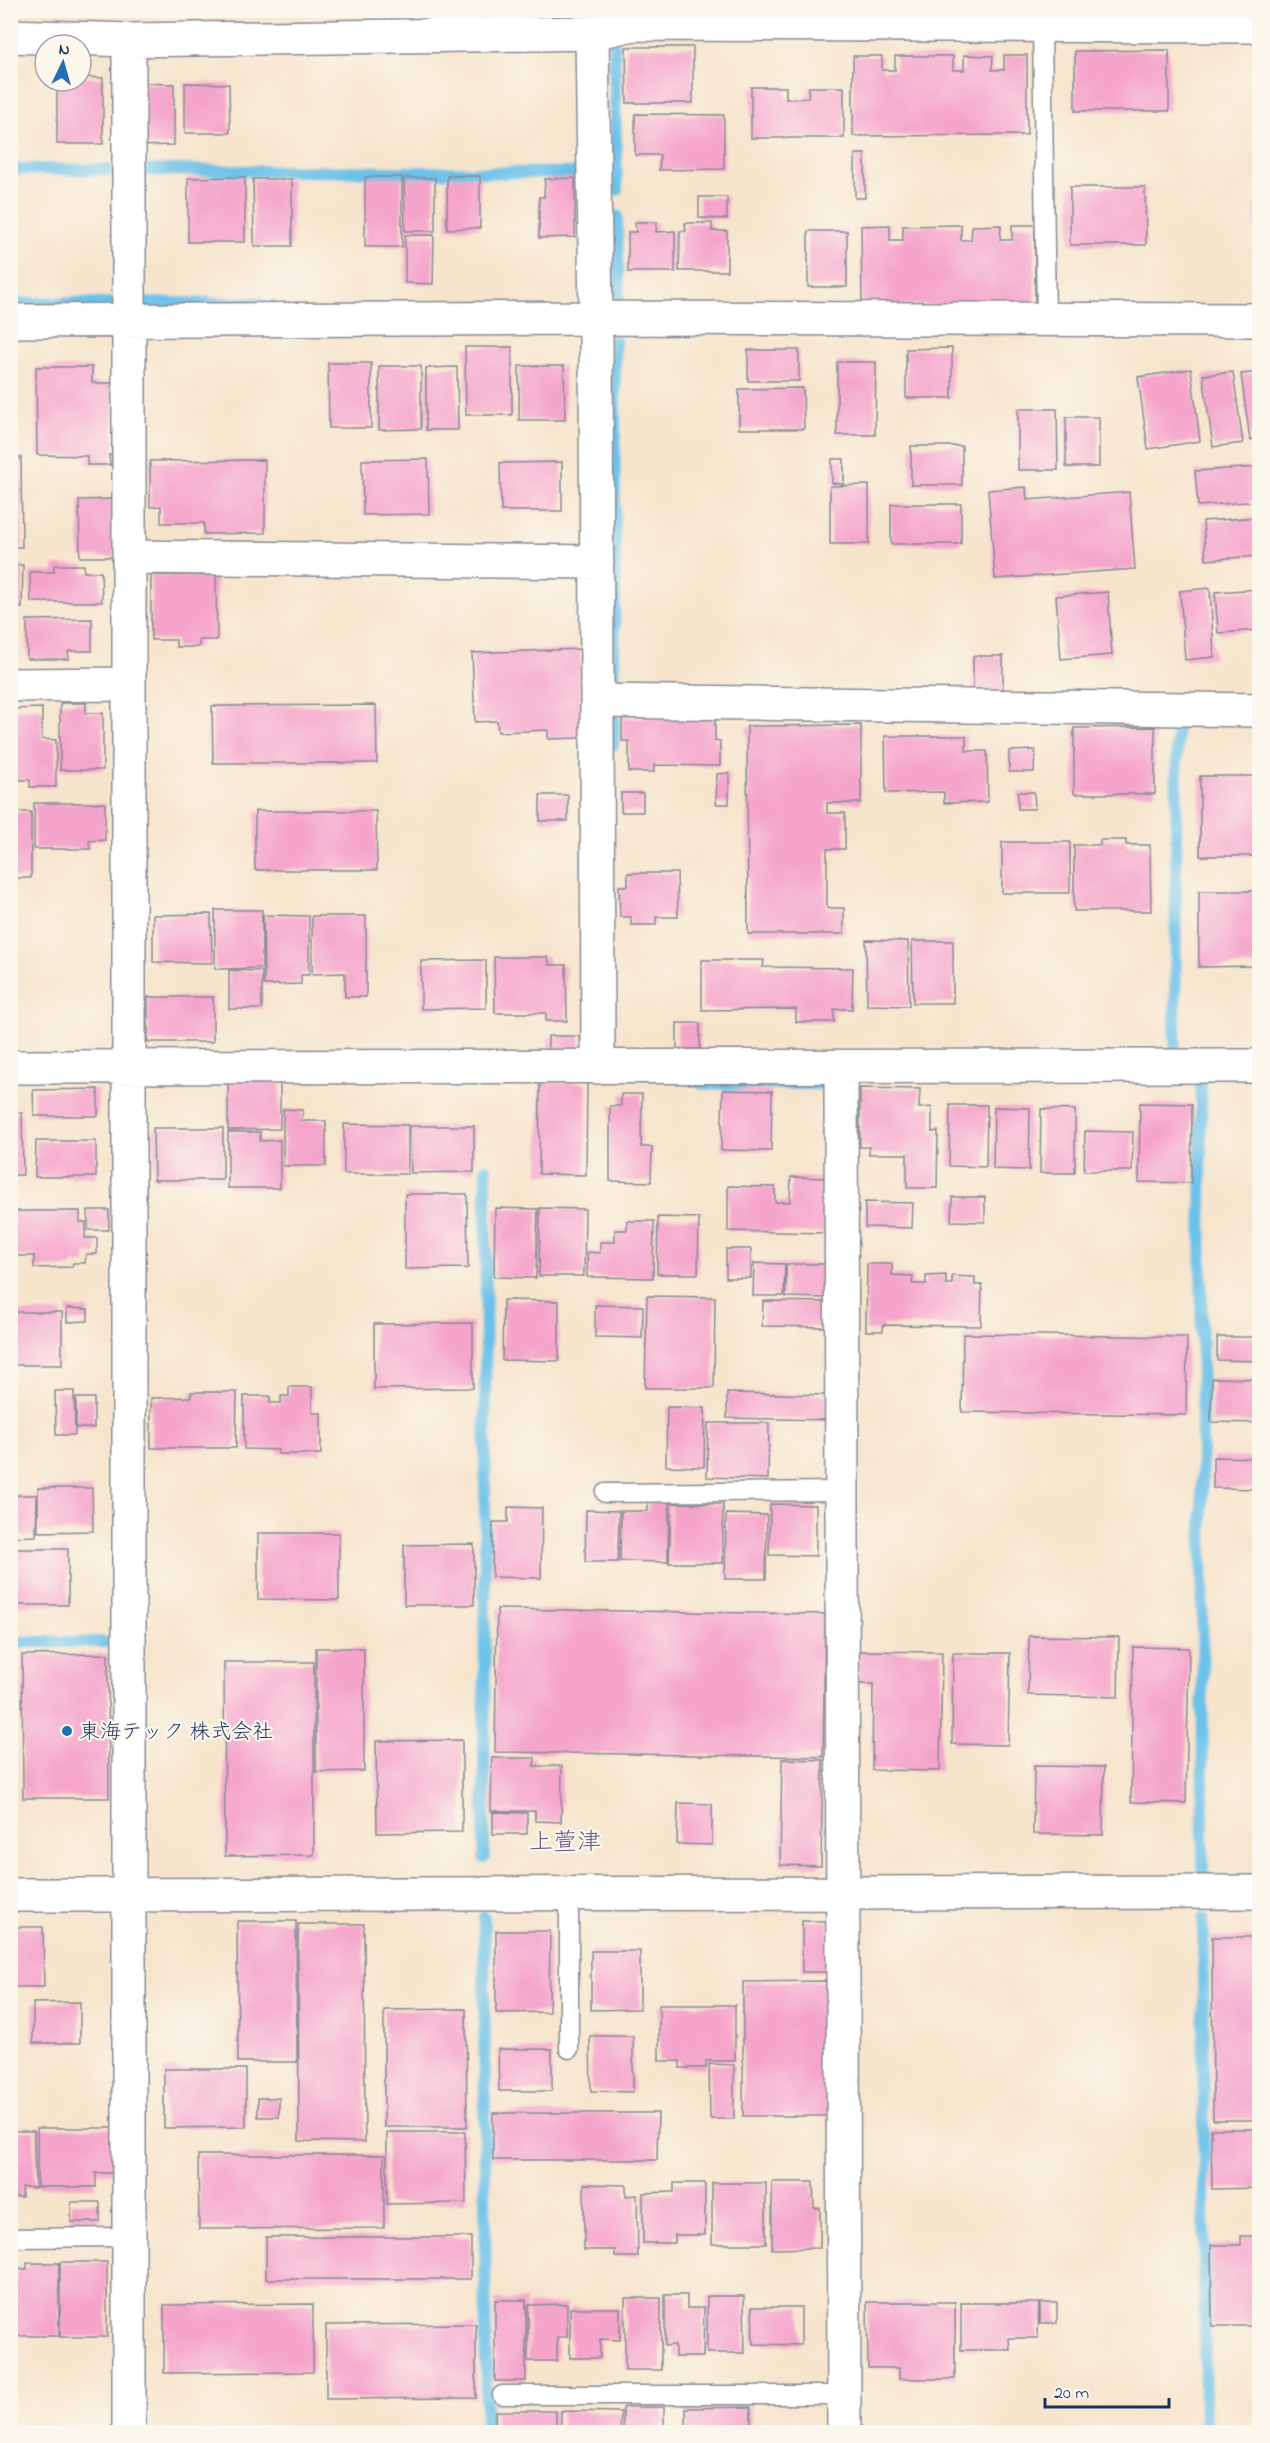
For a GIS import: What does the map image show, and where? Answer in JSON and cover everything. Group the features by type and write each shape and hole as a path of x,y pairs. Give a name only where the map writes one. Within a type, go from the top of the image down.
{"street":[{"path":"10,36 129,40 295,24 592,33 634,17 1042,26 1161,18 1260,26"},
{"path":"592,33 596,318 598,1067"},
{"path":"129,40 129,2433"},
{"path":"10,321 596,318 1260,320"},
{"path":"129,557 597,562"},
{"path":"10,685 129,684"},
{"path":"597,701 1260,710"},
{"path":"10,1067 1260,1066"},
{"path":"841,1067 844,2433"},
{"path":"10,1895 1260,1892"}],"lane":[{"path":"1042,26 1046,319"},
{"path":"605,1493 842,1491"},
{"path":"569,1894 569,2049"},
{"path":"10,2238 129,2237"},
{"path":"502,2395 844,2395"}],"building":[{"path":"478,10 529,10 529,17 478,17"},
{"path":"626,47 693,47 693,103 627,103"},
{"path":"1169,50 1169,111 1075,111 1075,51"},
{"path":"964,55 993,56 992,70 1004,70 1004,55 1027,55 1027,135 853,136 853,56 882,56 882,70 895,70 895,56 953,56 953,70 964,70"},
{"path":"1256,61 1260,61 1260,117 1257,117"},
{"path":"93,78 103,78 103,144 57,144 57,93 93,93"},
{"path":"138,83 174,84 174,145 138,146"},
{"path":"185,83 229,84 230,133 185,133"},
{"path":"751,87 786,87 786,99 808,98 809,87 844,87 844,138 751,138"},
{"path":"635,114 724,115 724,169 659,170 660,155 635,155"},
{"path":"855,154 865,154 865,198 855,198"},
{"path":"447,176 480,176 480,228 447,229"},
{"path":"245,177 245,242 188,242 188,178"},
{"path":"365,177 402,177 402,247 365,247"},
{"path":"404,178 435,178 435,231 405,231"},
{"path":"575,178 575,237 539,238 539,197 544,197 545,179"},
{"path":"253,179 292,179 292,246 254,246"},
{"path":"1070,187 1145,187 1146,245 1070,245"},
{"path":"699,197 727,197 727,219 699,218"},
{"path":"1255,204 1260,204 1260,253 1255,253"},
{"path":"635,222 657,222 656,232 675,231 675,272 628,272 628,232 636,232"},
{"path":"685,223 712,223 712,231 727,231 727,271 679,271 680,231 686,231"},
{"path":"890,225 890,240 903,240 903,226 961,225 961,240 971,240 972,226 1001,225 1000,240 1012,240 1012,225 1035,225 1035,305 862,305 861,226"},
{"path":"808,231 847,231 847,287 808,287"},
{"path":"405,235 434,235 433,284 405,283"},
{"path":"465,347 512,347 512,415 466,415"},
{"path":"952,348 952,398 906,398 906,349"},
{"path":"748,350 799,350 799,381 748,381"},
{"path":"837,362 876,362 875,435 837,435"},
{"path":"328,363 371,363 371,428 329,428"},
{"path":"379,366 421,366 421,429 379,430"},
{"path":"519,366 564,366 565,420 519,420"},
{"path":"36,367 92,367 92,383 113,383 114,455 109,455 110,465 87,465 87,456 37,455"},
{"path":"457,367 458,430 426,430 426,368"},
{"path":"1191,369 1200,441 1148,449 1138,377"},
{"path":"1233,372 1243,443 1213,447 1203,375"},
{"path":"1260,372 1260,438 1250,440 1241,374"},
{"path":"803,388 804,429 739,429 739,389"},
{"path":"1018,409 1057,409 1058,470 1018,470"},
{"path":"1066,417 1099,417 1099,467 1066,467"},
{"path":"911,446 962,446 962,485 911,485"},
{"path":"10,457 21,457 22,547 10,547"},
{"path":"428,459 429,514 363,515 362,460"},
{"path":"832,459 844,459 844,484 832,483"},
{"path":"265,460 265,533 204,534 204,523 161,523 161,506 150,507 150,461"},
{"path":"562,462 562,511 501,511 500,463"},
{"path":"1260,467 1260,501 1198,506 1195,471"},
{"path":"869,485 869,544 830,544 830,486"},
{"path":"1026,487 1027,500 1129,492 1135,569 995,579 988,490"},
{"path":"114,499 114,557 80,557 79,500"},
{"path":"891,504 961,504 961,544 891,544"},
{"path":"1260,517 1260,547 1256,547 1256,556 1206,560 1203,521"},
{"path":"10,565 23,565 22,608 10,608"},
{"path":"54,565 84,565 84,572 101,572 102,602 31,602 30,572 54,572"},
{"path":"151,575 216,575 217,640 199,640 199,647 176,647 176,640 151,640"},
{"path":"1210,588 1214,657 1185,660 1180,591"},
{"path":"1260,589 1260,630 1218,633 1215,592"},
{"path":"1108,592 1112,655 1061,659 1056,596"},
{"path":"92,619 92,651 68,651 69,659 27,659 27,620"},
{"path":"580,649 582,738 548,739 548,730 498,732 497,721 475,722 472,653"},
{"path":"973,656 1003,656 1003,692 973,692"},
{"path":"60,703 86,703 86,713 103,713 103,770 60,770"},
{"path":"376,705 377,763 213,763 212,706"},
{"path":"42,708 42,739 56,740 56,787 30,787 30,780 13,780 12,709"},
{"path":"622,718 715,718 715,740 720,741 720,766 654,765 654,772 629,772 629,741 622,741"},
{"path":"861,725 861,803 827,803 827,813 845,813 845,849 827,849 827,908 844,908 844,934 748,934 747,726"},
{"path":"1155,727 1155,794 1074,794 1074,728"},
{"path":"885,736 966,736 966,751 987,751 988,802 944,803 944,792 886,793"},
{"path":"1035,750 1034,772 1009,772 1009,751"},
{"path":"729,773 729,804 716,804 717,774"},
{"path":"1200,776 1260,776 1260,856 1200,856"},
{"path":"1018,792 1034,792 1035,809 1018,809"},
{"path":"621,793 643,793 643,812 621,812"},
{"path":"540,795 568,795 568,821 540,821"},
{"path":"34,803 105,803 105,840 89,841 90,849 34,849"},
{"path":"255,811 376,811 377,870 255,870"},
{"path":"10,812 31,812 31,878 10,878"},
{"path":"1100,840 1126,840 1126,845 1150,845 1151,911 1074,911 1074,845 1100,845"},
{"path":"1002,842 1070,842 1070,893 1002,893"},
{"path":"628,873 677,873 678,917 656,917 656,925 631,925 631,917 620,917 619,886 628,886"},
{"path":"1199,891 1260,891 1260,966 1199,967"},
{"path":"215,910 262,910 262,968 215,969"},
{"path":"211,914 212,963 153,962 153,915"},
{"path":"263,915 309,916 309,975 301,975 301,984 264,985"},
{"path":"312,916 366,916 366,997 345,997 345,973 312,974"},
{"path":"866,940 908,941 909,1006 867,1005"},
{"path":"912,941 953,941 953,1003 913,1003"},
{"path":"494,957 548,957 549,965 566,965 567,1021 546,1021 546,1013 495,1013"},
{"path":"486,960 486,1008 421,1009 421,961"},
{"path":"702,960 764,960 763,967 853,968 852,1009 834,1009 834,1022 796,1022 796,1009 702,1010"},
{"path":"229,970 262,971 262,1009 229,1009"},
{"path":"148,997 213,997 213,1042 148,1042"},
{"path":"677,1023 700,1023 700,1049 677,1049"},
{"path":"548,1036 580,1036 581,1050 548,1050"},
{"path":"280,1079 280,1129 228,1130 228,1080"},
{"path":"540,1083 587,1083 586,1175 539,1174"},
{"path":"860,1088 920,1089 919,1108 932,1107 932,1132 938,1131 937,1188 907,1188 907,1154 869,1154 869,1147 860,1147"},
{"path":"98,1089 98,1116 34,1116 33,1090"},
{"path":"723,1090 772,1091 771,1151 721,1150"},
{"path":"621,1094 642,1094 641,1147 652,1147 651,1182 610,1181 610,1106 621,1106"},
{"path":"1140,1103 1192,1104 1191,1183 1139,1182"},
{"path":"950,1105 987,1105 986,1167 949,1166"},
{"path":"994,1107 1030,1108 1029,1170 993,1169"},
{"path":"283,1109 303,1110 302,1121 326,1121 326,1166 283,1166"},
{"path":"1041,1109 1075,1110 1075,1173 1040,1173"},
{"path":"10,1113 22,1113 23,1175 10,1175"},
{"path":"344,1124 408,1125 408,1174 344,1174"},
{"path":"410,1126 474,1126 474,1172 411,1173"},
{"path":"153,1128 223,1128 223,1180 154,1180"},
{"path":"1085,1131 1133,1132 1132,1171 1084,1171"},
{"path":"228,1132 260,1132 260,1141 280,1140 280,1188 228,1188"},
{"path":"36,1141 96,1141 96,1177 35,1177"},
{"path":"791,1177 826,1178 825,1233 728,1231 728,1186 775,1187 775,1202 790,1202"},
{"path":"405,1194 467,1194 468,1268 405,1269"},
{"path":"952,1197 985,1197 985,1222 951,1221"},
{"path":"865,1202 913,1203 912,1228 865,1227"},
{"path":"495,1208 538,1209 536,1278 494,1277"},
{"path":"540,1208 585,1209 584,1276 539,1276"},
{"path":"88,1210 109,1210 109,1230 88,1230"},
{"path":"10,1211 80,1211 80,1222 86,1222 85,1238 97,1238 97,1254 86,1254 85,1263 73,1263 72,1267 34,1268 34,1256 10,1256"},
{"path":"658,1217 699,1218 698,1274 657,1274"},
{"path":"627,1221 654,1221 653,1278 587,1277 587,1252 600,1253 600,1242 615,1242 615,1230 627,1230"},
{"path":"726,1249 751,1249 751,1278 726,1278"},
{"path":"754,1263 785,1264 784,1296 753,1296"},
{"path":"786,1264 828,1264 828,1298 786,1297"},
{"path":"867,1264 892,1264 892,1275 913,1276 912,1284 926,1284 926,1276 946,1275 946,1284 952,1284 952,1276 975,1277 975,1285 982,1285 981,1326 883,1325 883,1331 866,1331"},
{"path":"647,1296 715,1297 714,1388 645,1388"},
{"path":"503,1300 559,1301 559,1361 502,1360"},
{"path":"763,1301 827,1302 827,1327 762,1326"},
{"path":"595,1305 643,1306 642,1338 595,1337"},
{"path":"67,1308 88,1309 88,1321 67,1322"},
{"path":"10,1312 62,1312 62,1365 10,1365"},
{"path":"473,1323 473,1388 374,1389 374,1324"},
{"path":"963,1334 1187,1337 1186,1415 962,1412"},
{"path":"1217,1337 1260,1337 1260,1361 1217,1360"},
{"path":"1212,1378 1260,1379 1260,1423 1211,1422"},
{"path":"289,1387 312,1387 312,1413 321,1413 321,1454 278,1454 278,1450 244,1449 244,1396 270,1396 270,1403 281,1403 281,1396 289,1396"},
{"path":"55,1391 74,1391 75,1435 56,1435"},
{"path":"191,1392 237,1392 236,1448 151,1448 151,1398 191,1397"},
{"path":"727,1393 828,1395 827,1420 727,1418"},
{"path":"76,1398 94,1398 94,1428 76,1428"},
{"path":"667,1407 705,1408 704,1467 666,1466"},
{"path":"708,1423 769,1423 768,1479 707,1477"},
{"path":"1213,1457 1260,1458 1260,1489 1213,1488"},
{"path":"38,1488 92,1488 93,1531 38,1532"},
{"path":"10,1495 37,1495 36,1536 10,1537"},
{"path":"648,1499 669,1500 668,1562 620,1561 621,1511 648,1511"},
{"path":"671,1503 723,1504 723,1563 669,1563"},
{"path":"770,1504 816,1505 816,1556 769,1555"},
{"path":"508,1507 542,1508 541,1578 492,1577 493,1522 508,1522"},
{"path":"586,1510 619,1511 618,1562 585,1562"},
{"path":"726,1514 767,1515 766,1579 725,1579"},
{"path":"258,1533 339,1533 339,1600 258,1599"},
{"path":"474,1544 474,1605 404,1605 404,1545"},
{"path":"10,1549 68,1549 68,1605 10,1605"},
{"path":"497,1609 825,1614 823,1757 495,1752"},
{"path":"1029,1636 1119,1637 1118,1697 1028,1695"},
{"path":"1133,1647 1189,1648 1186,1803 1131,1802"},
{"path":"316,1648 364,1648 364,1771 316,1772"},
{"path":"859,1651 942,1652 940,1771 872,1770 873,1684 859,1684"},
{"path":"953,1653 1010,1653 1008,1745 952,1744"},
{"path":"108,1654 109,1798 23,1798 22,1655"},
{"path":"224,1662 314,1662 314,1855 225,1856"},
{"path":"462,1740 462,1832 377,1833 376,1741"},
{"path":"492,1758 535,1758 534,1766 562,1766 561,1822 535,1821 535,1811 491,1811"},
{"path":"782,1759 823,1760 821,1866 780,1865"},
{"path":"1034,1766 1104,1767 1103,1835 1033,1834"},
{"path":"678,1803 712,1804 712,1845 677,1844"},
{"path":"493,1812 527,1813 527,1834 493,1834"},
{"path":"237,1921 296,1921 297,2062 238,2062"},
{"path":"802,1921 828,1921 828,1972 802,1972"},
{"path":"298,1924 364,1924 365,2142 299,2141"},
{"path":"10,1927 43,1927 44,1987 15,1987 14,1975 10,1975"},
{"path":"496,1931 550,1931 549,2012 496,2013"},
{"path":"1212,1937 1260,1937 1260,2120 1213,2120"},
{"path":"591,1951 640,1951 640,2009 591,2010"},
{"path":"828,1981 828,2116 743,2116 743,1982"},
{"path":"80,2002 80,2043 33,2043 33,2003"},
{"path":"659,2005 735,2005 735,2061 706,2061 706,2068 680,2068 680,2061 659,2061"},
{"path":"466,2009 467,2127 384,2127 384,2010"},
{"path":"590,2036 633,2036 633,2092 591,2091"},
{"path":"498,2049 552,2049 552,2091 499,2091"},
{"path":"709,2064 734,2065 734,2119 710,2119"},
{"path":"164,2069 246,2069 246,2127 164,2128"},
{"path":"258,2098 279,2098 279,2117 258,2117"},
{"path":"493,2113 658,2113 657,2160 493,2160"},
{"path":"37,2128 114,2128 114,2173 96,2173 96,2187 37,2187"},
{"path":"1211,2129 1260,2129 1260,2188 1212,2189"},
{"path":"10,2131 34,2131 35,2188 22,2187 22,2197 10,2197"},
{"path":"387,2132 465,2132 466,2203 387,2204"},
{"path":"198,2155 384,2155 384,2228 199,2229"},
{"path":"772,2182 813,2182 814,2208 820,2208 820,2248 772,2249"},
{"path":"674,2183 705,2183 705,2235 675,2235 675,2243 643,2243 643,2193 674,2192"},
{"path":"712,2183 766,2183 766,2244 712,2244"},
{"path":"584,2184 626,2185 626,2196 637,2195 638,2257 615,2257 615,2250 584,2250"},
{"path":"71,2202 100,2202 100,2222 71,2222"},
{"path":"1241,2236 1260,2236 1260,2326 1212,2326 1211,2245 1241,2245"},
{"path":"266,2237 471,2237 471,2279 266,2279"},
{"path":"60,2262 107,2262 107,2337 60,2337"},
{"path":"27,2263 59,2263 59,2336 16,2336 16,2268 27,2269"},
{"path":"665,2295 687,2295 687,2308 704,2308 703,2357 675,2357 675,2345 665,2346"},
{"path":"707,2296 744,2296 745,2353 707,2353"},
{"path":"625,2298 661,2298 661,2370 625,2370"},
{"path":"495,2300 526,2300 526,2381 495,2381"},
{"path":"867,2302 955,2302 955,2379 899,2379 899,2368 868,2368"},
{"path":"961,2303 1039,2303 1038,2338 1009,2338 1010,2350 961,2350"},
{"path":"1040,2303 1057,2303 1057,2323 1040,2323"},
{"path":"313,2304 313,2372 164,2373 164,2305"},
{"path":"567,2304 567,2337 557,2337 557,2361 528,2361 528,2305"},
{"path":"752,2307 801,2307 801,2345 753,2344"},
{"path":"570,2308 620,2308 620,2340 600,2339 600,2358 570,2358"},
{"path":"476,2324 476,2398 326,2399 326,2325"},
{"path":"623,2407 664,2407 664,2432 623,2432"},
{"path":"751,2407 751,2432 686,2432 686,2408"},
{"path":"495,2411 556,2411 556,2432 495,2432"},
{"path":"561,2411 621,2412 620,2432 561,2432"}],"waterway":[{"path":"614,45 617,190"},
{"path":"10,169 116,170"},
{"path":"142,170 578,173"},
{"path":"607,304 619,304 617,216"},
{"path":"10,303 117,303"},
{"path":"145,303 258,303"},
{"path":"614,687 615,341"},
{"path":"613,745 614,718"},
{"path":"1175,1046 1177,720"},
{"path":"1201,1082 1203,1872"},
{"path":"703,1084 819,1084"},
{"path":"484,1858 486,1169"},
{"path":"10,1642 105,1642"},
{"path":"484,1917 486,2432"},
{"path":"1203,1919 1205,2432"}],"place":[{"name":"東海テック 株式会社","path":"67,1731"}],"district":[{"name":"上萱津","path":"565,1841"}]}
